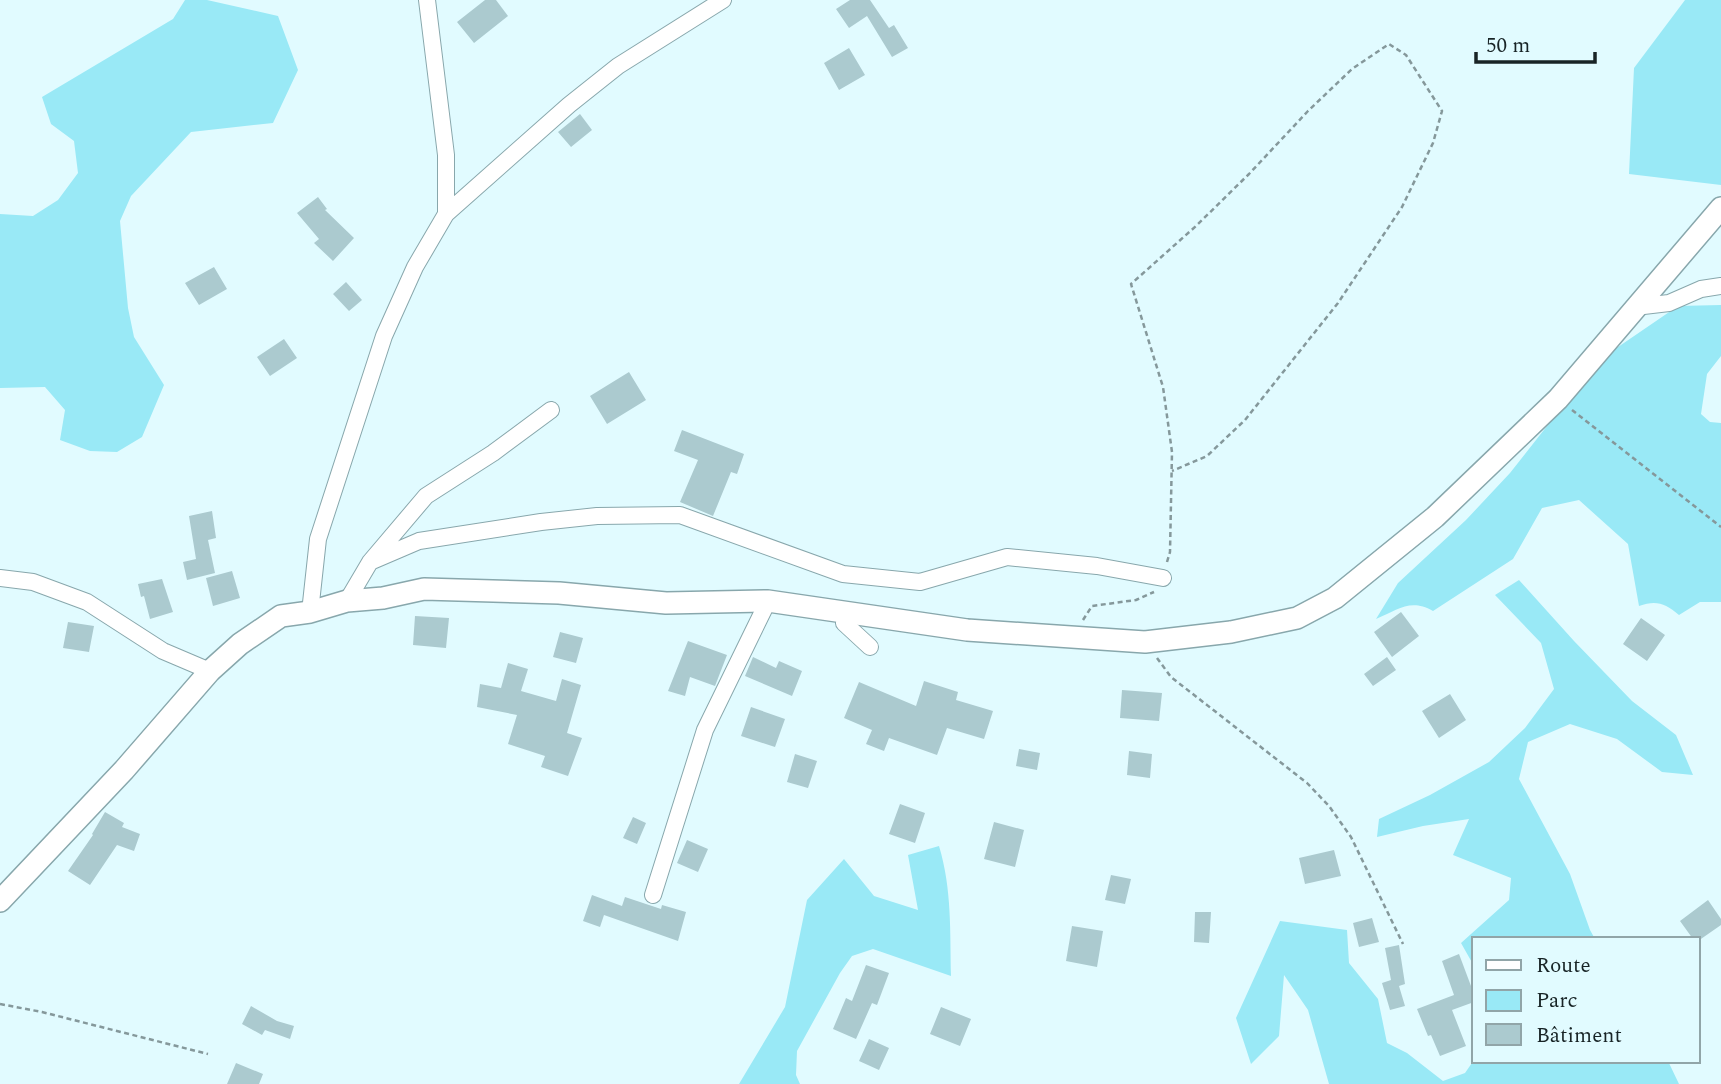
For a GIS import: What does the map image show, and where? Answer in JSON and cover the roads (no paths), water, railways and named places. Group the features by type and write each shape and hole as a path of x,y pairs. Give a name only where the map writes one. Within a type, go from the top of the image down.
{"main road":[{"path":"0,901 124,771 209,671 240,644 281,616 310,612 347,601 383,598 424,589 559,593 666,603 768,601 967,630 1145,642 1231,632 1297,618 1335,598 1435,517 1558,399 1721,208"}],"street":[{"path":"427,0 446,155 446,214"},
{"path":"310,612 318,539 384,336 415,267 446,214 569,105 618,66 723,0"},
{"path":"1635,307 1669,303 1701,289 1721,286"},
{"path":"347,601 370,562 426,496 494,453 551,410"},
{"path":"370,562 419,541 541,522 597,516 680,515 843,574 920,582 1007,557 1097,566 1163,578"},
{"path":"0,578 33,582 87,602 163,651 209,671"},
{"path":"653,895 705,730 768,601"},
{"path":"846,612 844,623 870,647"}]}
